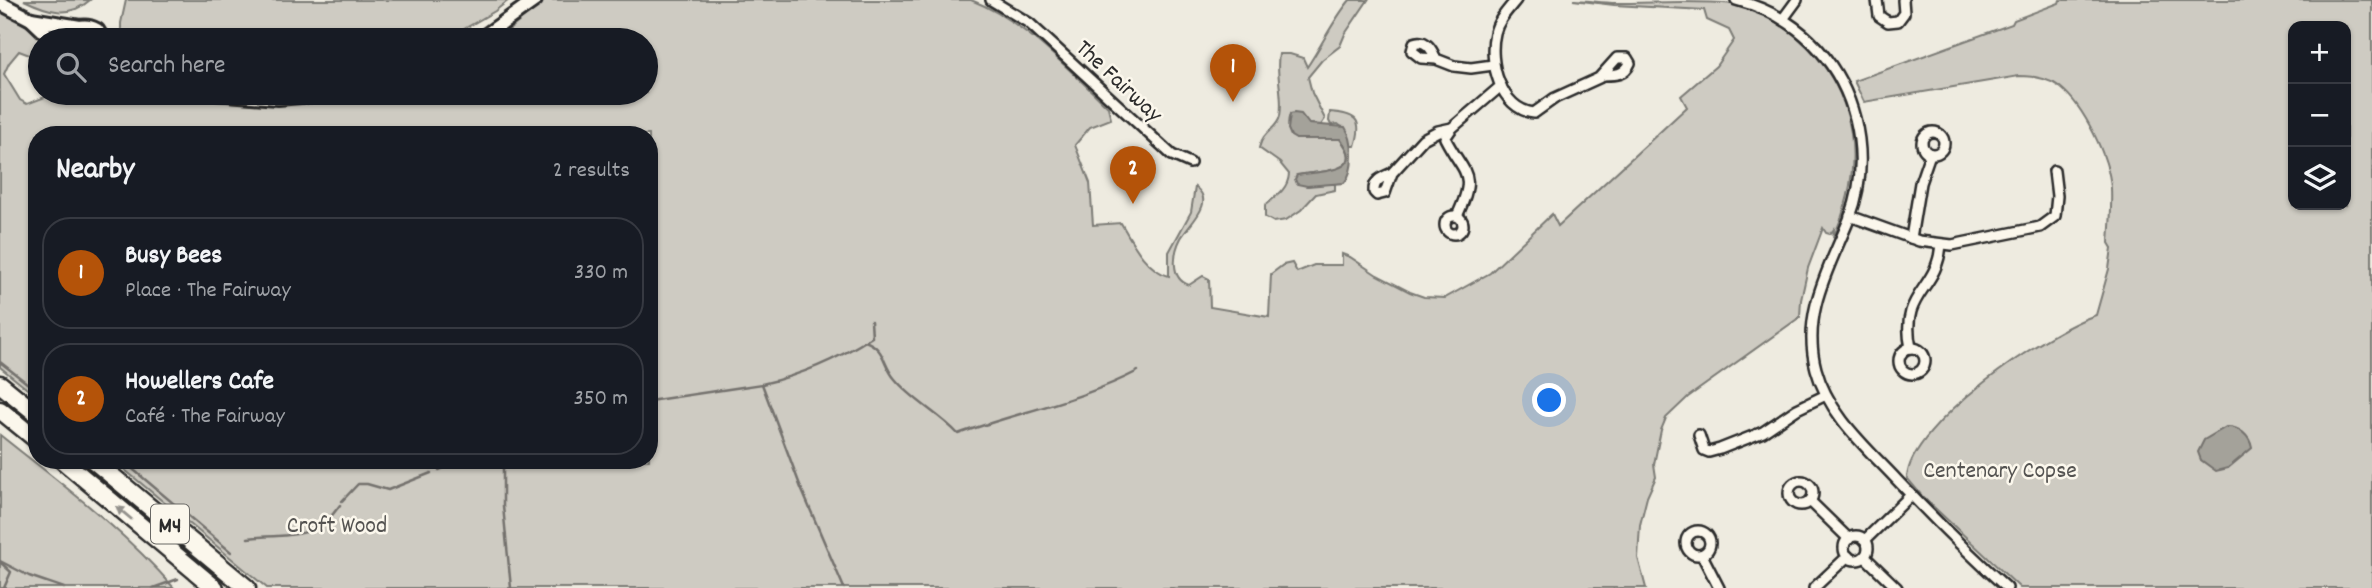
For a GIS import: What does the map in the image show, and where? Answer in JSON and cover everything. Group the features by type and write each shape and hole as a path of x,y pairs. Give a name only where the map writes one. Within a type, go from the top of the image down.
{"highway":[{"path":"0,384 28,407"},
{"path":"0,410 28,433"},
{"name":"M4","path":"73,469 215,588"},
{"name":"M4","path":"104,469 247,588"}],"main road":[{"path":"496,28 534,0"},
{"path":"0,2 31,19 40,28"},
{"path":"31,19 92,28"}],"street":[{"name":"The Fairway","path":"991,0 1028,23 1172,155 1189,163"},
{"path":"1516,0 1495,31 1492,52 1493,65 1502,86 1518,107 1534,113 1555,98 1603,75"},
{"path":"1736,0 1783,19 1797,29 1825,57 1846,89 1853,108 1861,159 1860,176 1850,216 1820,287 1812,317 1814,356 1820,382 1826,395 1863,445 1964,549 2007,588"},
{"path":"1783,19 1797,0"},
{"path":"1877,0 1881,19 1892,22 1898,21 1902,16 1903,0"},
{"path":"1436,59 1464,67 1493,65"},
{"path":"1457,216 1468,183 1462,163 1445,138 1452,128 1502,86"},
{"path":"1392,173 1423,139 1438,131 1452,128"},
{"path":"1911,238 1920,183 1930,154"},
{"path":"1850,216 1911,238 1941,245 1962,245 2046,224 2057,211 2054,171"},
{"path":"2045,184 2056,182"},
{"path":"1911,348 1909,312 1914,299 1936,270 1941,245"},
{"path":"1699,435 1704,450 1709,452 1720,449 1763,432 1797,409 1826,395"},
{"path":"1865,540 1911,495"},
{"path":"1810,501 1849,539"},
{"path":"1847,556 1845,545 1849,539 1856,537 1865,540"},
{"path":"1847,556 1856,560 1865,557 1868,551 1865,540"},
{"path":"1702,555 1719,588"},
{"path":"1814,588 1847,556"},
{"path":"1865,557 1897,588"}],"green space":[{"path":"24,0 90,0 74,10 58,11"},
{"path":"126,0 509,0 466,28 121,28"},
{"name":"Croft Wood","path":"545,0 971,0 991,9 1027,33 1108,107 1111,119 1090,127 1075,145 1090,183 1093,225 1121,223 1147,262 1169,276 1169,252 1191,212 1195,187 1201,193 1202,206 1178,244 1175,265 1179,277 1189,285 1203,276 1209,279 1210,307 1269,317 1271,274 1283,265 1292,263 1297,272 1314,265 1342,265 1342,254 1377,275 1424,297 1445,298 1490,273 1552,214 1558,226 1687,107 1681,96 1716,66 1734,40 1729,30 1707,20 1704,10 1573,0 1733,4 1760,13 1798,38 1818,59 1834,82 1845,106 1853,157 1850,184 1833,238 1834,229 1830,234 1823,228 1808,268 1800,317 1688,397 1666,418 1654,464 1656,477 1647,497 1640,525 1638,558 1646,588 267,588 124,469 658,469 658,126 28,126 28,390 0,367 0,8 30,28 28,54 19,51 4,74 20,100 28,105 658,105 658,28 511,28"},
{"path":"1350,0 1368,0 1340,46 1322,60 1308,77 1312,93 1325,119 1321,125 1308,124 1290,114 1288,121 1296,139 1340,139 1347,150 1348,159 1337,169 1297,175 1307,186 1335,184 1335,190 1316,194 1301,210 1286,220 1274,222 1265,217 1265,205 1284,188 1289,174 1280,163 1259,148 1280,116 1279,54 1303,58 1307,67"},
{"name":"Centenary Copse","path":"2060,0 2372,0 2372,588 2020,588 1922,496 1907,478 1914,456 1931,432 1955,407 2016,359 2074,324 2096,315 2109,269 2112,248 2109,243 2111,188 2106,162 2086,119 2060,87 2051,81 2019,76 1864,102 1854,81 2012,24 2014,20 2059,3"},
{"path":"1330,112 1346,114 1358,123 1355,146 1351,146 1348,132 1338,124 1331,125"},
{"path":"0,435 28,457 28,469 43,469 68,489 134,546 174,588 0,588"}],"shaded area":[{"path":"1290,114 1301,114 1309,124 1345,127 1352,155 1348,178 1344,183 1307,186 1297,184 1297,175 1337,169 1349,159 1348,150 1340,139 1296,139 1291,136 1288,129"},
{"path":"2226,427 2243,433 2252,448 2228,468 2216,471 2201,460 2198,452 2204,440"}],"waterway":[{"path":"762,384 805,371 859,345 872,337 871,321"},
{"path":"865,341 877,348 902,387 958,434 1072,398 1138,371"},
{"path":"0,362 28,384"},
{"path":"658,400 762,384 801,488 844,588"},
{"path":"133,469 231,552"},
{"path":"503,469 503,506 511,588"},
{"path":"342,501 358,484 388,490 431,473"},
{"path":"248,538 310,531 330,517 340,505"},
{"path":"0,561 29,576 64,588"},
{"path":"0,562 11,572 4,588"},
{"path":"153,588 178,579"}],"place":[{"name":"Busy Bees","path":"1233,102"},
{"name":"Howellers Cafe","path":"1133,204"}]}
